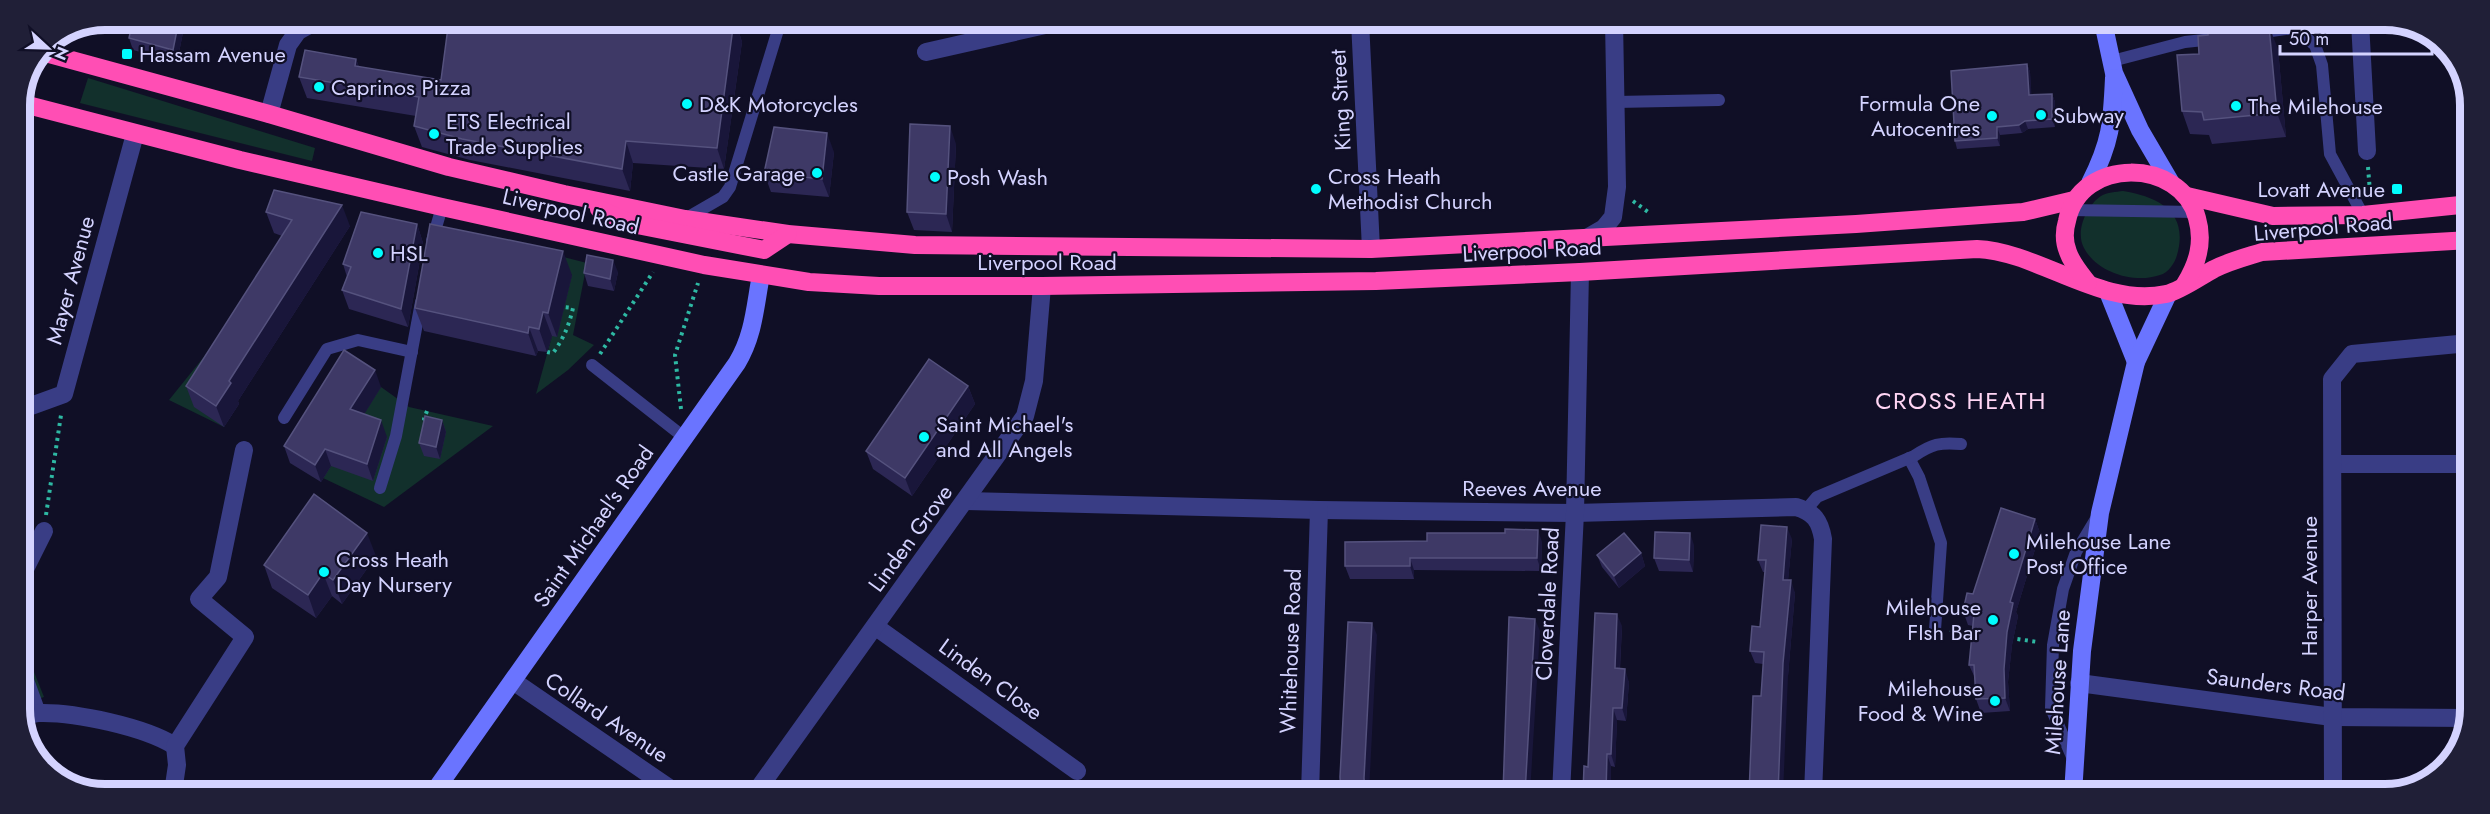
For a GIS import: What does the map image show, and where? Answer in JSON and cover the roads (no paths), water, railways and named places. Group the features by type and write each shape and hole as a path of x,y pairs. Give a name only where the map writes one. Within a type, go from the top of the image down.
{"highway":[{"name":"Liverpool Road","path":"50,54 269,114 449,167 564,194 685,219 788,234 915,245 1371,249 1856,224 2022,212 2072,205"},
{"name":"Liverpool Road","path":"30,106 135,134 442,207 704,265 809,282 879,286 1042,286 1376,281 1989,249 2088,284"},
{"path":"2109,174 2148,175 2171,183 2191,204 2200,227 2200,245 2196,266 2186,284 2168,294 2139,297 2108,292 2088,284 2067,251 2064,231 2072,205 2090,183 2109,174"},
{"path":"564,194 632,224 764,250 788,234"},
{"name":"Liverpool Road","path":"2191,204 2273,216 2363,215 2460,205"},
{"name":"Liverpool Road","path":"2186,284 2233,260 2262,252 2460,241"},
{"path":"761,275 764,250"}],"main road":[{"path":"2105,30 2113,67 2140,130 2171,183"},
{"path":"2090,183 2105,155 2112,127 2113,67"},
{"name":"Saint Michael's Road","path":"440,784 685,438 745,349 752,331 761,275"},
{"path":"2108,292 2136,362"},
{"name":"Milehouse Lane","path":"2074,784 2079,682 2100,513 2136,362 2168,294"}],"street":[{"path":"269,114 283,58 293,30"},
{"path":"926,52 1023,30"},
{"name":"King Street","path":"1360,30 1371,249"},
{"path":"1585,238 1604,228 1613,217 1617,187 1614,30"},
{"path":"2360,30 2367,151"},
{"name":"Mayer Avenue","path":"30,406 64,394 135,134"},
{"name":"Cloverdale Road","path":"1561,784 1575,513 1580,272"},
{"name":"Linden Grove","path":"762,784 1025,416 1034,381 1042,286"},
{"name":"Harper Avenue","path":"2333,784 2334,464 2332,379 2352,354 2460,344"},
{"path":"174,784 177,765 175,746 244,637 199,599 218,577 244,450"},
{"path":"2334,464 2460,465"},
{"name":"Reeves Avenue","path":"966,501 1318,510 1575,513 1796,507 1806,510"},
{"name":"Whitehouse Road","path":"1310,784 1318,510"},
{"path":"1806,510 1817,518 1823,538 1812,784"},
{"path":"30,559 44,531"},
{"name":"Linden Close","path":"876,627 1077,771"},
{"name":"Collard Avenue","path":"513,681 663,784"},
{"name":"Saunders Road","path":"2079,682 2332,717 2459,718"},
{"path":"30,715 98,720 162,738 175,746"}],"lane":[{"path":"685,219 723,197 730,187 779,30"},
{"path":"2113,67 2185,42 2279,30"},
{"path":"2296,30 2315,45 2322,65 2330,154 2363,215"},
{"path":"1616,102 1719,100"},
{"path":"2072,205 2191,204"},
{"path":"429,256 442,207"},
{"path":"380,488 396,436 423,288"},
{"path":"284,418 327,349 358,340 412,352"},
{"path":"592,365 685,438"},
{"path":"1806,510 1816,497 1941,442 1961,444"},
{"path":"1909,458 1927,499 1941,543 1935,630"},
{"path":"2075,763 2051,708 2053,645 2063,589 2076,552 2100,513"}],"place":[{"name":"Hassam Avenue","path":"127,54"},
{"name":"Caprinos Pizza","path":"319,87"},
{"name":"D&K Motorcycles","path":"687,104"},
{"name":"The Milehouse","path":"2236,106"},
{"name":"Subway","path":"2041,115"},
{"name":"Formula One Autocentres","path":"1992,116"},
{"name":"ETS Electrical Trade Supplies","path":"434,134"},
{"name":"Castle Garage","path":"817,173"},
{"name":"Posh Wash","path":"935,177"},
{"name":"Cross Heath Methodist Church","path":"1316,189"},
{"name":"Lovatt Avenue","path":"2397,189"},
{"name":"HSL","path":"378,253"},
{"name":"Saint Michael's and All Angels","path":"924,437"},
{"name":"Milehouse Lane Post Office","path":"2014,554"},
{"name":"Cross Heath Day Nursery","path":"324,572"},
{"name":"Milehouse FIsh Bar","path":"1993,620"},
{"name":"Milehouse Food & Wine","path":"1995,701"}],"district":[{"name":"CROSS HEATH","path":"1961,400"}]}
